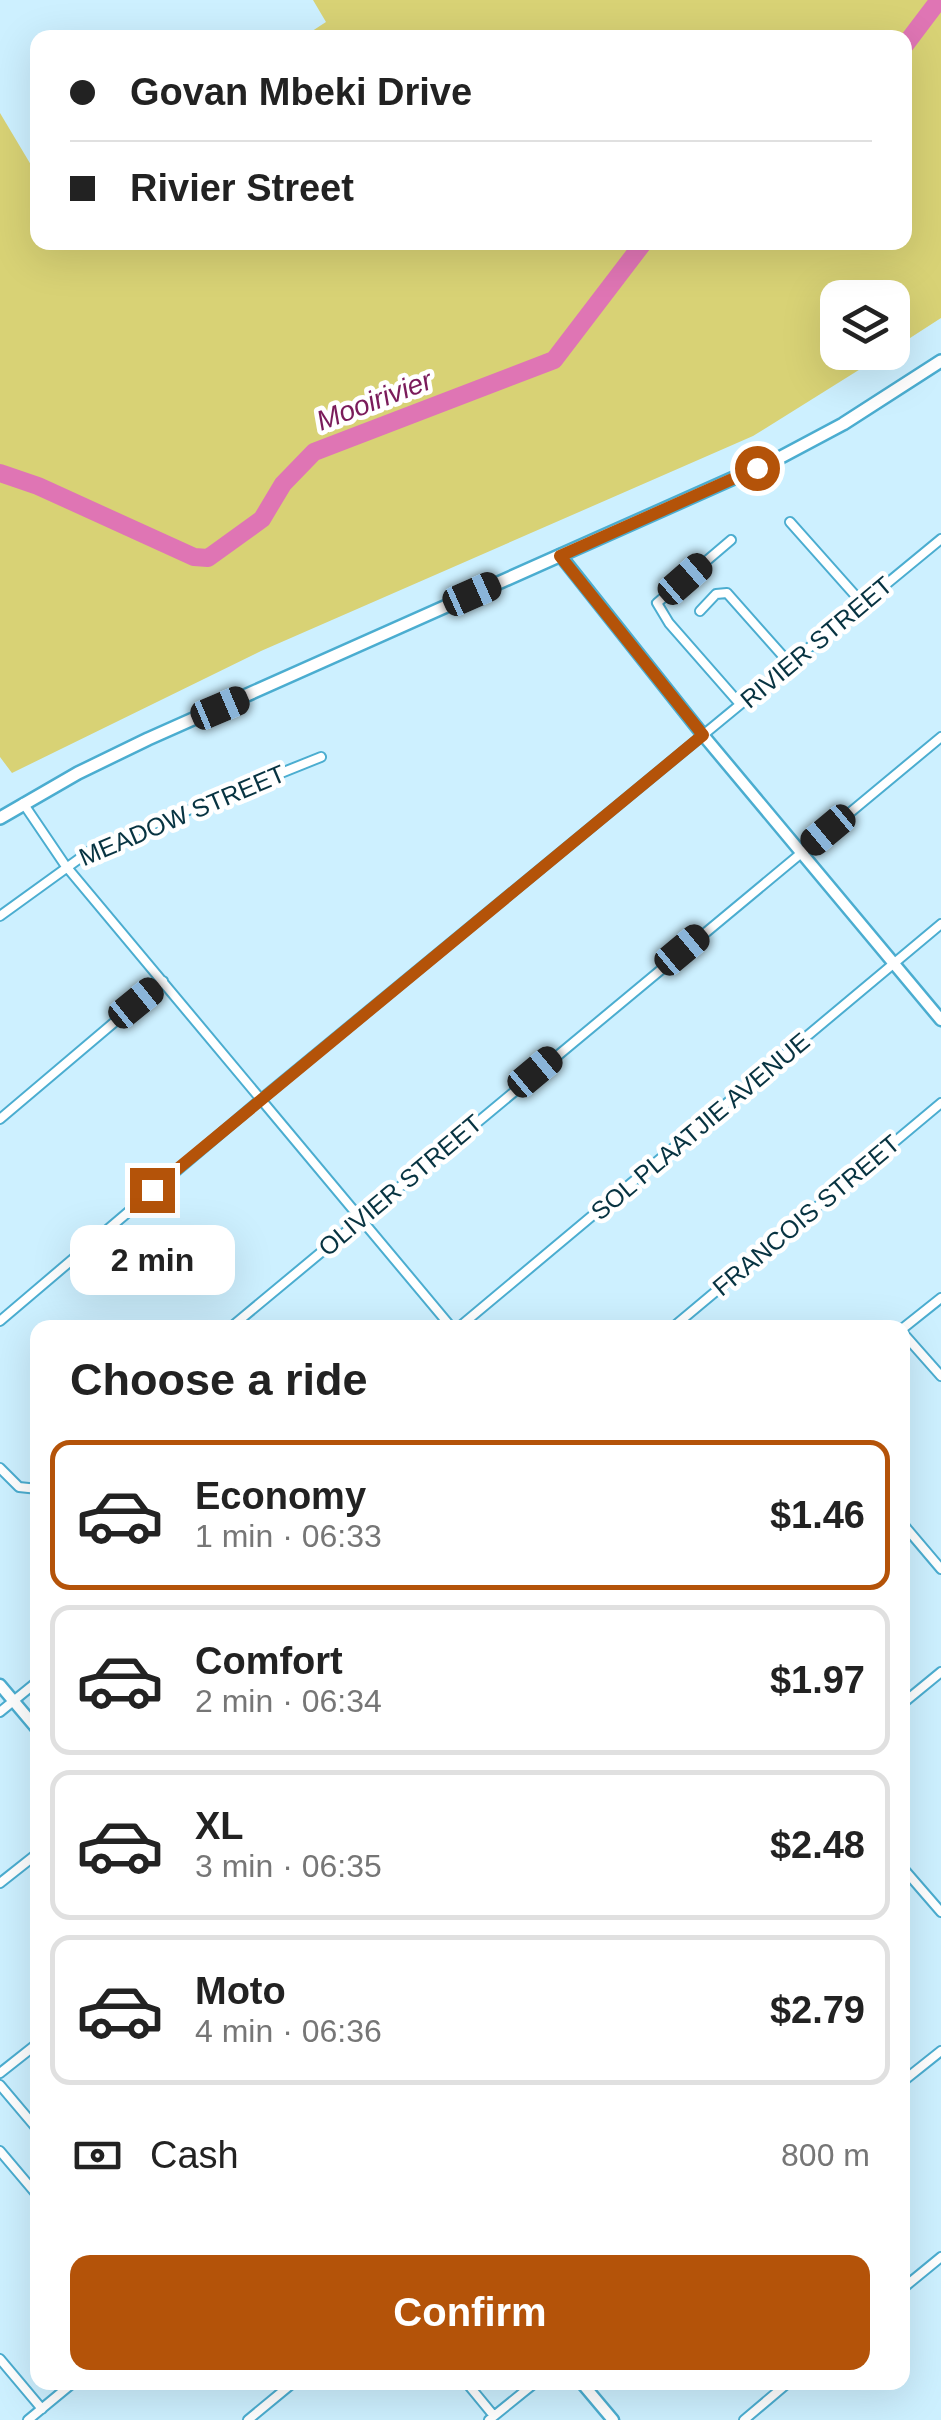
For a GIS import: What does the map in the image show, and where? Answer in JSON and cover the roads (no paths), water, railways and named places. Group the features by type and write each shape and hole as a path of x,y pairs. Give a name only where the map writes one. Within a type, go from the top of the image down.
{"main road":[{"path":"0,818 148,739 781,457 842,424 941,361"}],"street":[{"path":"790,522 862,603"},
{"path":"731,540 657,603 740,704"},
{"name":"RIVIER STREET","path":"0,1321 260,1100 862,603 939,544"},
{"path":"560,556 703,735 941,1020"},
{"path":"700,611 716,594 727,593 790,664"},
{"name":"OLIVIER STREET","path":"239,1320 941,736"},
{"name":"MEADOW STREET","path":"0,916 94,848 320,757"},
{"path":"23,803 65,866 448,1320"},
{"name":"SOL PLAATJIE AVENUE","path":"465,1320 941,924"},
{"path":"0,1119 162,981"},
{"name":"FRANCOIS STREET","path":"682,1320 941,1103"},
{"path":"910,1323 941,1298"},
{"path":"910,1339 941,1376"},
{"path":"0,1468 18,1487 30,1488"},
{"path":"910,1532 941,1569"},
{"path":"910,1698 941,1672"},
{"path":"932,1680 941,1690"},
{"path":"0,1686 30,1721"},
{"path":"0,1712 30,1688"},
{"path":"0,1883 30,1859"},
{"path":"910,1876 941,1912"},
{"path":"0,2073 30,2049"},
{"path":"910,2076 941,2051"},
{"path":"0,2085 30,2121"},
{"path":"0,2151 30,2187"},
{"path":"910,2282 941,2257"},
{"path":"0,2359 42,2410"},
{"path":"28,2420 65,2390"},
{"path":"248,2420 284,2390"},
{"path":"472,2390 491,2418 526,2390"},
{"path":"588,2390 613,2420"},
{"path":"744,2420 780,2390"}],"waterway":[{"name":"Mooirivier","path":"912,36 939,0"},
{"name":"Mooirivier","path":"0,473 38,486 194,557 208,558 262,519 283,484 314,452 554,360 638,250"}]}
